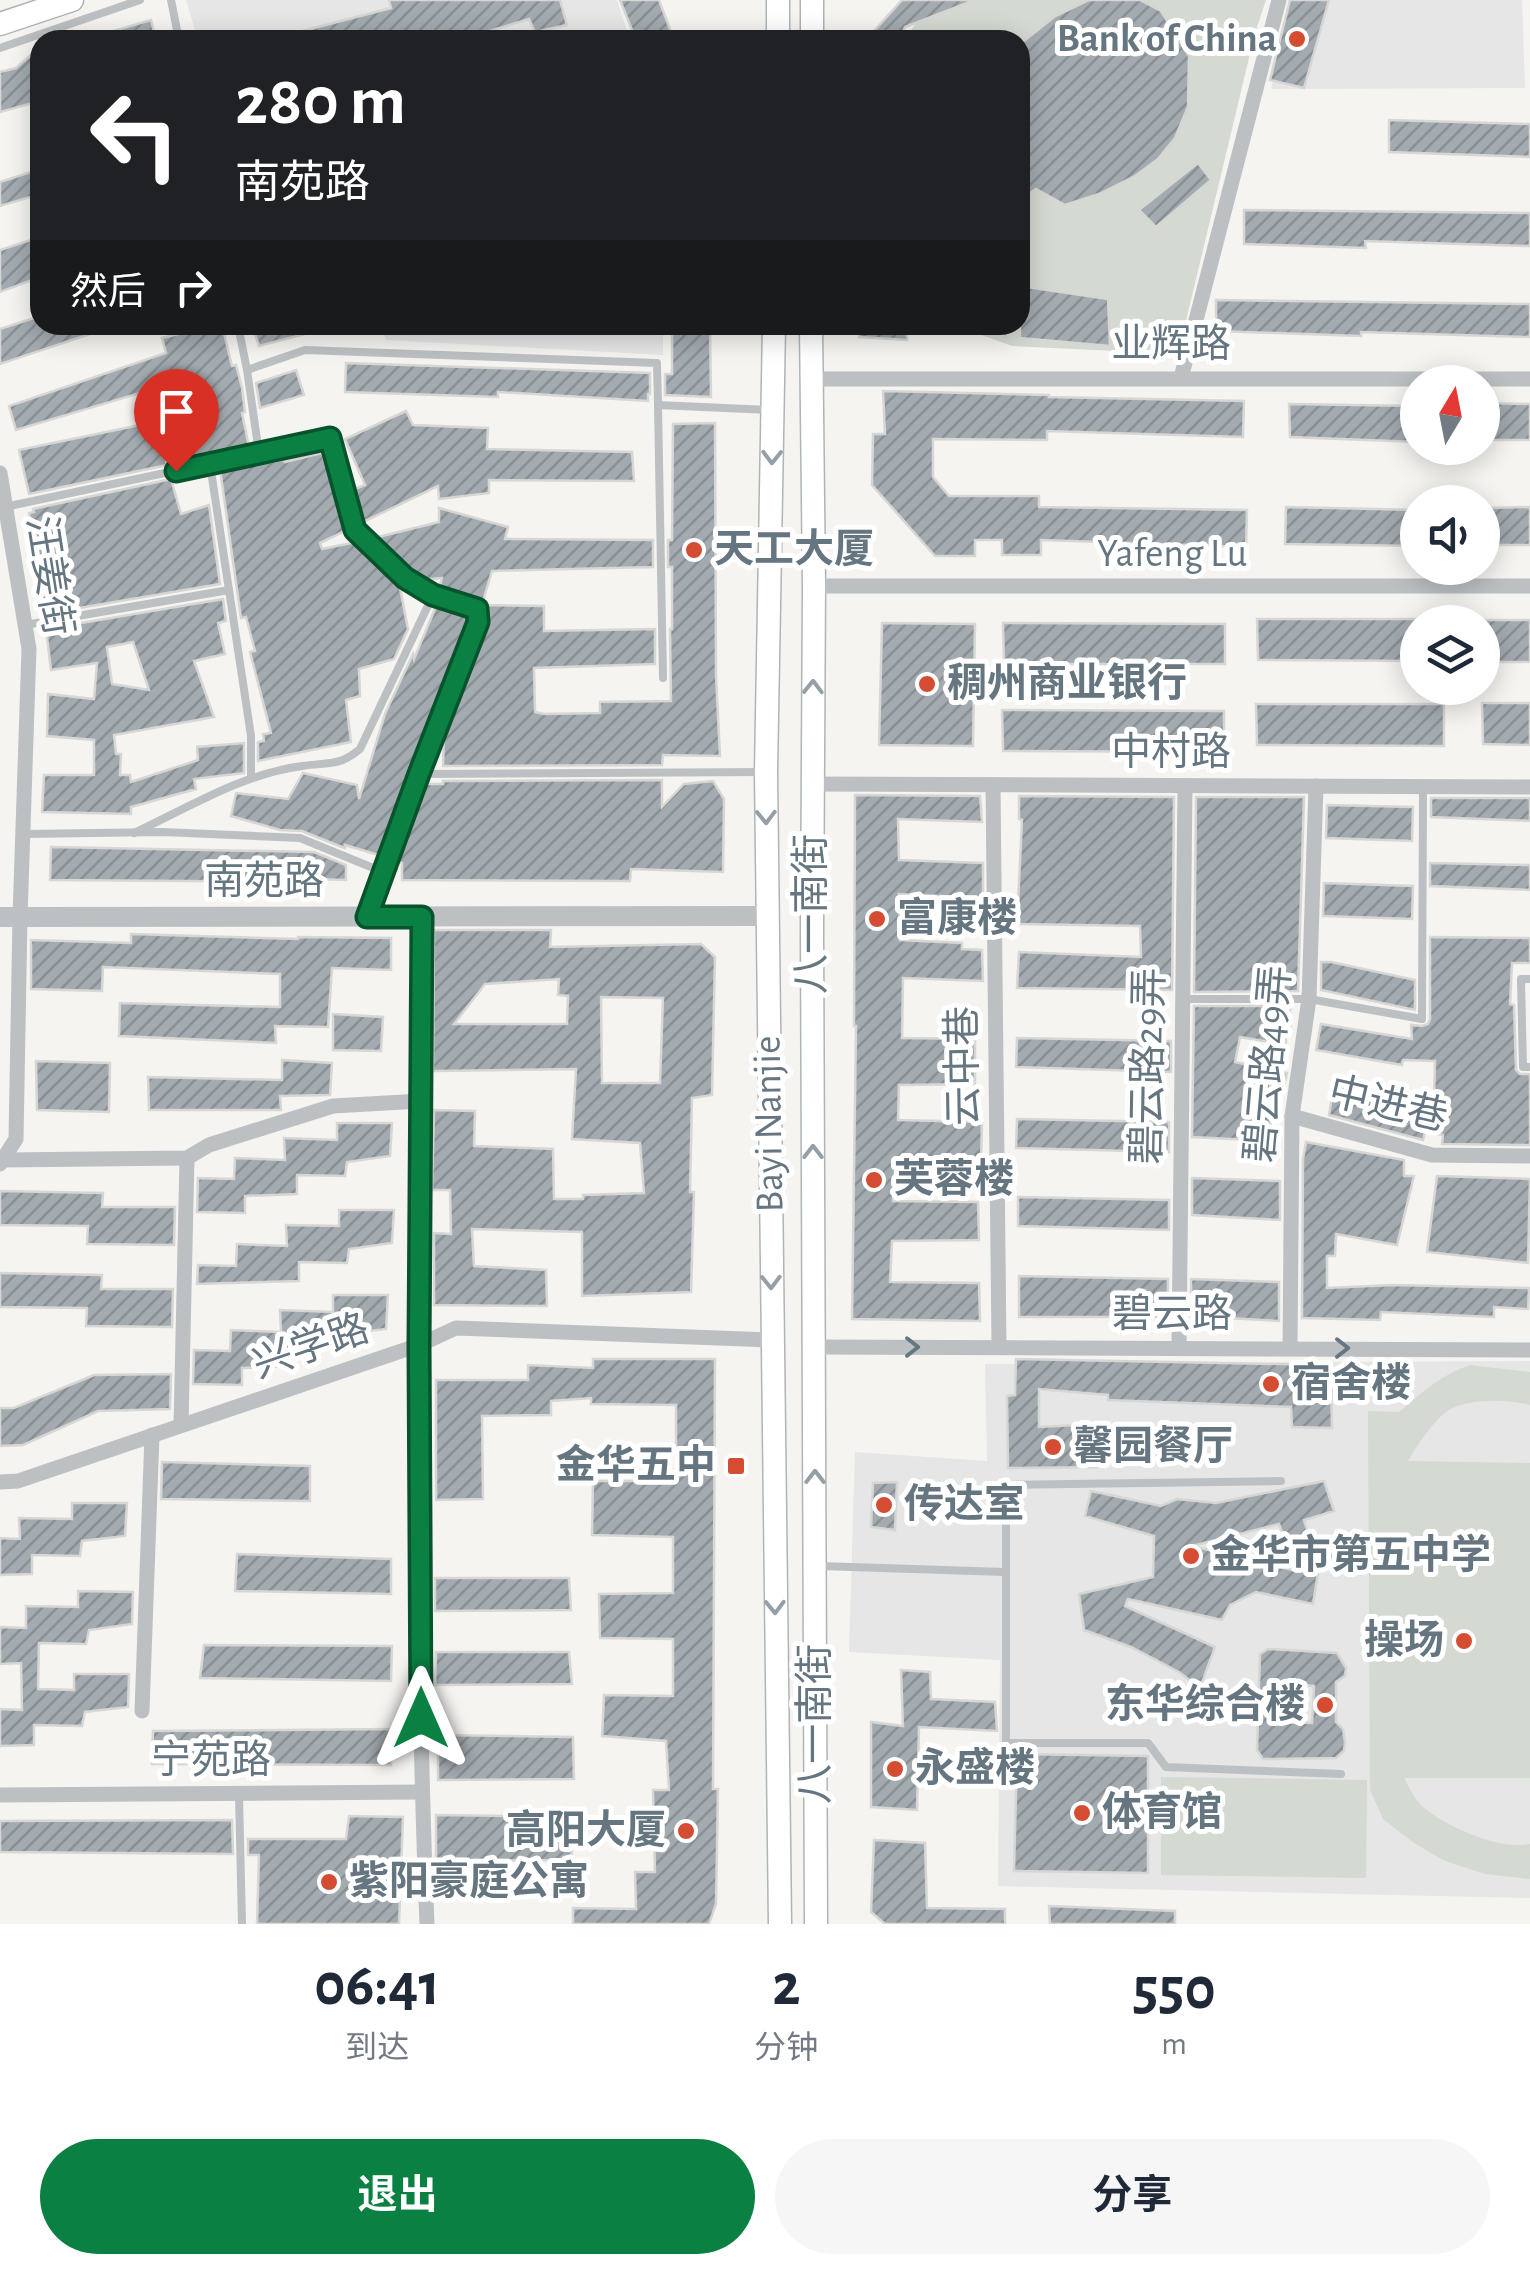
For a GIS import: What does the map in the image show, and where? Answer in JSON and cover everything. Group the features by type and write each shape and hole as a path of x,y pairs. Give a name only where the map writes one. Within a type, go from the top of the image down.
{"main road":[{"path":"0,24 72,0"},
{"path":"812,0 812,30"},
{"path":"777,2 778,30"},
{"name":"Bayi Nanjie","path":"774,335 766,772 780,1924"},
{"name":"八一南街","path":"811,335 816,1924"}],"street":[{"path":"1181,378 1278,0"},
{"name":"业辉路","path":"811,378 1530,379"},
{"name":"汪姜街","path":"0,473 28,649 24,834 10,917 16,1139 1,1162"},
{"name":"Yafeng Lu","path":"814,586 1530,586"},
{"name":"中村路","path":"812,784 1530,787"},
{"name":"云中巷","path":"993,785 1000,1346"},
{"name":"碧云路29弄","path":"1180,1348 1184,786"},
{"name":"碧云路49弄","path":"1290,1348 1292,1116 1309,999 1316,786"},
{"name":"南苑路","path":"10,917 767,916"},
{"path":"422,917 419,1345 422,1792 427,1924"},
{"path":"1,1162 187,1158 209,1145 333,1106 421,1101"},
{"name":"中进巷","path":"1292,1116 1432,1155 1530,1156"},
{"path":"181,1425 187,1158"},
{"name":"兴学路","path":"0,1482 18,1480 419,1345 456,1328 771,1340"},
{"name":"碧云路","path":"814,1346 1530,1350"},
{"path":"142,1711 152,1435"},
{"path":"0,1491 18,1480"},
{"name":"宁苑路","path":"0,1795 422,1792"}],"lane":[{"path":"52,30 140,0"},
{"path":"171,0 177,30"},
{"path":"0,48 30,38"},
{"path":"240,335 259,453"},
{"path":"247,370 305,350 657,363 662,678"},
{"path":"658,405 773,410"},
{"path":"6,507 330,438 355,530 405,578 433,595 477,609 478,622 367,917"},
{"path":"210,464 251,736 251,777"},
{"path":"25,625 229,590"},
{"path":"134,833 251,777 298,766 346,762 360,749 433,595"},
{"path":"419,774 766,772"},
{"path":"1182,999 1309,999 1422,1020 1423,786"},
{"path":"24,834 300,838 383,872"},
{"path":"1530,979 1521,979 1523,1068 1530,1067"},
{"path":"1281,1481 1006,1484 1006,1743 1148,1743 1166,1767 1342,1774"},
{"path":"816,1566 1005,1572"},
{"path":"239,1793 242,1924"}],"shaded area":[{"path":"186,0 617,0 627,30 195,30"},
{"path":"934,0 1266,0 1178,354 1012,346 982,335 1030,335 1030,30 911,30"},
{"path":"1293,0 1522,0 1525,88 1271,89"},
{"path":"384,335 663,335 663,355 386,340"},
{"name":"金华市第五中学","path":"1530,1361 1530,1898 998,1886 1000,1660 849,1652 855,1452 987,1461 985,1364"},
{"name":"操场","path":"1470,1365 1530,1372 1530,1405 1489,1401 1457,1406 1438,1419 1408,1461 1530,1463 1530,1778 1404,1778 1421,1805 1457,1828 1503,1844 1530,1844 1530,1879 1485,1874 1445,1861 1383,1819 1370,1790 1368,1411 1399,1412 1441,1379"},
{"path":"1161,1777 1367,1780 1366,1878 1161,1875"}],"building":[{"path":"389,0 560,0 567,25 534,30 529,19 492,30 306,30 391,8"},
{"path":"620,0 659,0 670,30 632,30"},
{"path":"902,0 972,0 904,30 875,30"},
{"path":"1089,0 1140,0 1161,11 1189,56 1188,107 1175,138 1158,159 1099,194 1065,205 1036,189 1030,193 1030,36 1054,17"},
{"name":"Bank of China","path":"1290,0 1329,0 1304,88 1270,80"},
{"path":"151,20 154,30 117,30"},
{"path":"30,56 30,104 0,112 0,72 16,68"},
{"path":"1389,120 1530,124 1530,157 1389,152"},
{"path":"1198,163 1211,180 1156,227 1139,210"},
{"path":"30,172 30,197 0,206 0,182"},
{"path":"1244,210 1530,213 1530,246 1365,241 1366,248 1244,244"},
{"path":"30,240 30,281 0,292 0,250"},
{"path":"1030,287 1108,299 1110,346 1020,338 1030,335"},
{"path":"1216,300 1530,304 1530,337 1216,331"},
{"path":"30,319 30,335 87,335 0,364 0,329"},
{"path":"224,335 242,388 249,447 29,494 19,450 174,418 170,384 16,430 9,406 166,353 162,338"},
{"path":"255,335 301,335 259,346"},
{"path":"672,335 710,335 711,397 665,395 665,374 672,374"},
{"path":"907,335 907,340 859,337"},
{"path":"346,363 650,373 650,394 648,401 498,392 498,397 345,392"},
{"path":"296,370 304,395 260,408 256,383"},
{"path":"883,391 1244,401 1243,437 1047,431 1047,440 933,439 933,477 949,496 1039,496 1039,507 1247,510 1246,547 1041,540 1041,555 1002,555 1002,540 975,540 975,556 935,556 872,485 873,434 885,434"},
{"path":"1500,403 1530,404 1530,440 1500,440"},
{"path":"1289,404 1400,406 1400,441 1290,437"},
{"path":"406,411 413,425 488,428 487,449 632,452 634,481 489,480 489,493 439,499 438,486 361,523 352,490 365,485 345,439"},
{"path":"715,423 720,756 663,755 662,765 443,766 444,734 485,625 483,605 544,606 544,631 655,629 655,664 534,668 535,712 600,713 600,702 671,701 672,567 668,567 668,540 672,540 673,424"},
{"path":"322,453 347,530 320,543 322,549 356,542 399,583 408,629 394,659 359,669 360,696 346,700 351,742 258,761 258,742 264,741 263,734 271,733 250,652 255,651 246,617 241,618 220,469 253,462 285,462"},
{"path":"171,479 181,514 209,505 220,584 44,614 31,548 34,547 29,513"},
{"path":"1286,507 1400,510 1400,546 1285,544"},
{"path":"1530,507 1530,545 1500,545 1500,508"},
{"path":"439,508 508,527 505,539 653,540 653,567 492,571 482,604 439,589 442,578 422,580 374,538 439,522"},
{"path":"223,599 226,621 218,623 225,654 194,661 214,717 114,735 116,754 121,754 120,775 130,775 131,782 198,760 197,747 244,743 244,773 194,779 196,789 131,807 131,814 42,812 44,775 94,775 94,740 47,736 48,694 94,699 97,663 51,670 46,629","holes":["133,642 149,690 112,684 107,647"]},
{"path":"437,604 470,615 470,621 405,785 409,785 382,856 345,848 302,831 280,830 231,816 236,793 288,799 303,773 357,785 359,799 385,714"},
{"path":"1257,619 1400,619 1400,661 1258,660"},
{"path":"1500,620 1530,620 1530,662 1500,662"},
{"name":"稠州商业银行","path":"882,623 975,624 973,746 879,745"},
{"path":"1003,623 1225,624 1225,664 1004,664"},
{"path":"1530,703 1530,745 1483,744 1482,705"},
{"path":"1256,704 1444,705 1444,746 1257,745"},
{"path":"1002,710 1224,711 1224,752 1003,751"},
{"path":"662,780 662,807 684,784 713,781 724,799 723,872 631,869 630,881 402,880 402,863 396,861 425,784"},
{"path":"855,795 980,796 982,822 898,819 899,860 983,863 983,898 899,894 900,940 962,943 962,949 982,950 983,981 903,978 902,1038 975,1039 975,1084 899,1085 898,1120 982,1122 981,1160 896,1159 893,1201 978,1202 979,1240 892,1241 890,1282 979,1283 980,1321 852,1319"},
{"path":"1019,796 1174,797 1172,990 1017,988 1019,952 1141,957 1140,926 1017,924 1022,820"},
{"path":"1196,797 1304,797 1298,991 1194,992"},
{"path":"1431,798 1530,798 1530,821 1431,817"},
{"path":"1327,805 1413,807 1412,841 1326,838"},
{"path":"51,847 314,852 346,865 346,880 50,880"},
{"path":"1430,863 1530,865 1530,890 1430,886"},
{"path":"1324,883 1413,886 1412,919 1323,916"},
{"path":"434,930 551,930 550,947 701,944 715,957 712,1095 692,1098 691,1292 582,1296 582,1232 472,1229 474,1266 546,1270 547,1306 434,1305 434,1233 451,1234 450,1190 432,1190 434,1110 475,1111 474,1146 553,1149 554,1199 644,1193 640,1143 572,1139 576,1069 433,1071","holes":["559,979 558,995 568,996 567,1024 454,1024 485,984","601,997 663,998 660,1083 602,1083"]},
{"path":"131,934 391,938 391,970 332,968 328,1027 275,1026 276,1043 119,1036 120,1003 280,1007 280,974 103,967 102,991 31,989 31,940 131,943"},
{"path":"1430,937 1530,938 1530,963 1512,963 1510,1004 1514,1005 1516,1070 1530,1074 1530,1145 1442,1144 1443,1135 1425,1132 1423,1140 1329,1115 1334,1083 1434,1100 1435,1061 1403,1060 1402,1065 1316,1050 1321,1024 1412,1039 1411,1025 1428,1024"},
{"path":"1321,962 1415,980 1415,1010 1321,990"},
{"path":"1194,1006 1290,1006 1291,1034 1286,1034 1286,1045 1240,1037 1235,1062 1287,1073 1285,1083 1270,1083 1271,1141 1192,1137"},
{"path":"333,1014 383,1017 381,1051 333,1050"},
{"path":"1017,1038 1171,1041 1171,1072 1016,1067"},
{"path":"282,1060 332,1063 330,1095 280,1096 281,1110 149,1110 148,1077 282,1080"},
{"path":"36,1061 110,1063 109,1112 37,1110"},
{"path":"1017,1119 1169,1122 1169,1152 1016,1148"},
{"path":"337,1123 392,1123 390,1156 347,1162 345,1176 297,1175 297,1194 245,1196 245,1213 197,1212 198,1178 234,1179 235,1158 285,1160 284,1138 337,1140"},
{"path":"1306,1142 1404,1160 1404,1176 1414,1176 1397,1245 1336,1234 1335,1256 1327,1256 1327,1288 1529,1288 1528,1309 1494,1307 1494,1317 1381,1312 1380,1320 1302,1318"},
{"path":"1437,1176 1530,1179 1528,1263 1427,1252"},
{"path":"1192,1178 1280,1181 1280,1220 1192,1215"},
{"path":"0,1191 103,1193 102,1207 175,1207 174,1245 87,1244 88,1226 0,1225"},
{"path":"1018,1197 1169,1200 1169,1230 1018,1226"},
{"path":"339,1210 394,1210 392,1243 349,1249 347,1263 299,1262 299,1281 197,1284 198,1265 236,1266 237,1244 287,1246 286,1225 339,1226"},
{"path":"0,1273 102,1275 101,1289 173,1289 172,1327 86,1326 87,1308 0,1307"},
{"path":"1019,1276 1168,1279 1168,1317 1019,1317"},
{"path":"1191,1279 1279,1282 1279,1321 1191,1316"},
{"path":"333,1295 388,1295 386,1329 344,1334 341,1348 293,1347 293,1366 242,1368 242,1385 193,1384 194,1350 230,1351 231,1330 281,1332 280,1310 333,1312"},
{"path":"593,1359 715,1359 713,1789 718,1789 716,1904 709,1924 573,1924 573,1908 636,1909 635,1872 655,1872 653,1790 669,1790 666,1741 602,1736 604,1695 673,1696 673,1639 600,1638 599,1594 673,1593 673,1537 592,1535 593,1481 676,1481 676,1405 591,1404 591,1398 551,1401 551,1415 482,1416 483,1499 436,1500 436,1380 528,1380 528,1365 593,1368"},
{"path":"1016,1359 1412,1368 1410,1388 1331,1383 1332,1428 1292,1427 1291,1407 1108,1400 1108,1395 1039,1389 1039,1427 1098,1424 1099,1467 1008,1468 1007,1396 1015,1395"},
{"path":"171,1374 170,1409 98,1411 23,1445 0,1446 0,1408 14,1408 94,1375"},
{"path":"162,1462 310,1466 310,1501 161,1499"},
{"path":"1324,1481 1334,1511 1304,1520 1313,1550 1341,1556 1337,1570 1319,1567 1313,1604 1256,1592 1230,1605 1222,1620 1128,1599 1125,1606 1215,1647 1200,1688 1179,1672 1131,1647 1084,1630 1079,1594 1153,1577 1154,1536 1085,1516 1091,1491 1161,1506 1177,1499 1216,1503","holes":["1279,1524 1297,1571 1192,1546"]},
{"name":"传达室","path":"897,1482 895,1530 871,1527 873,1483"},
{"path":"72,1503 127,1503 125,1536 82,1541 80,1556 32,1555 32,1574 0,1575 0,1538 20,1539 19,1518 72,1519"},
{"path":"237,1554 391,1559 391,1594 235,1591"},
{"path":"435,1578 569,1578 571,1610 435,1611"},
{"path":"78,1591 133,1592 132,1624 89,1630 86,1644 39,1643 38,1689 74,1690 74,1674 129,1674 128,1707 85,1712 82,1726 34,1725 34,1745 0,1746 0,1709 22,1710 21,1663 0,1664 0,1627 26,1628 26,1606 78,1607"},
{"path":"204,1645 392,1646 391,1681 200,1678"},
{"name":"东华综合楼","path":"1268,1649 1337,1653 1346,1668 1345,1676 1336,1682 1336,1722 1343,1729 1345,1742 1344,1751 1336,1758 1263,1759 1257,1750 1260,1654","holes":["1281,1683 1314,1686 1312,1723 1280,1722"]},
{"path":"436,1652 569,1652 572,1684 435,1685"},
{"name":"永盛楼","path":"901,1670 930,1672 931,1699 995,1702 997,1731 919,1727 917,1810 871,1807 871,1722 903,1726"},
{"path":"392,1729 391,1765 152,1764 153,1731"},
{"path":"438,1735 573,1737 574,1779 438,1780"},
{"name":"体育馆","path":"1017,1754 1148,1756 1148,1873 1014,1871"},
{"path":"436,1815 570,1817 572,1860 436,1861"},
{"name":"紫阳豪庭公寓","path":"349,1816 403,1817 399,1924 257,1924 259,1855 248,1855 248,1839 346,1839"},
{"path":"232,1820 233,1854 0,1852 0,1821"},
{"path":"874,1840 925,1843 927,1908 1005,1909 1005,1924 885,1924 871,1912"},
{"path":"1049,1906 1175,1911 1175,1924 1050,1924"}],"place":[{"name":"Bank of China","path":"1297,39"},
{"name":"天工大厦","path":"694,550"},
{"name":"稠州商业银行","path":"927,684"},
{"name":"富康楼","path":"877,919"},
{"name":"芙蓉楼","path":"874,1180"},
{"name":"宿舍楼","path":"1271,1384"},
{"name":"馨园餐厅","path":"1053,1447"},
{"name":"金华五中","path":"736,1466"},
{"name":"传达室","path":"884,1505"},
{"name":"金华市第五中学","path":"1191,1556"},
{"name":"操场","path":"1464,1641"},
{"name":"东华综合楼","path":"1325,1705"},
{"name":"永盛楼","path":"895,1769"},
{"name":"体育馆","path":"1082,1813"},
{"name":"高阳大厦","path":"686,1831"},
{"name":"紫阳豪庭公寓","path":"329,1882"}],"route":[{"path":"176,471 330,438 355,530 405,578 433,595 477,609 478,622 367,917 422,917 421,1718"}]}
